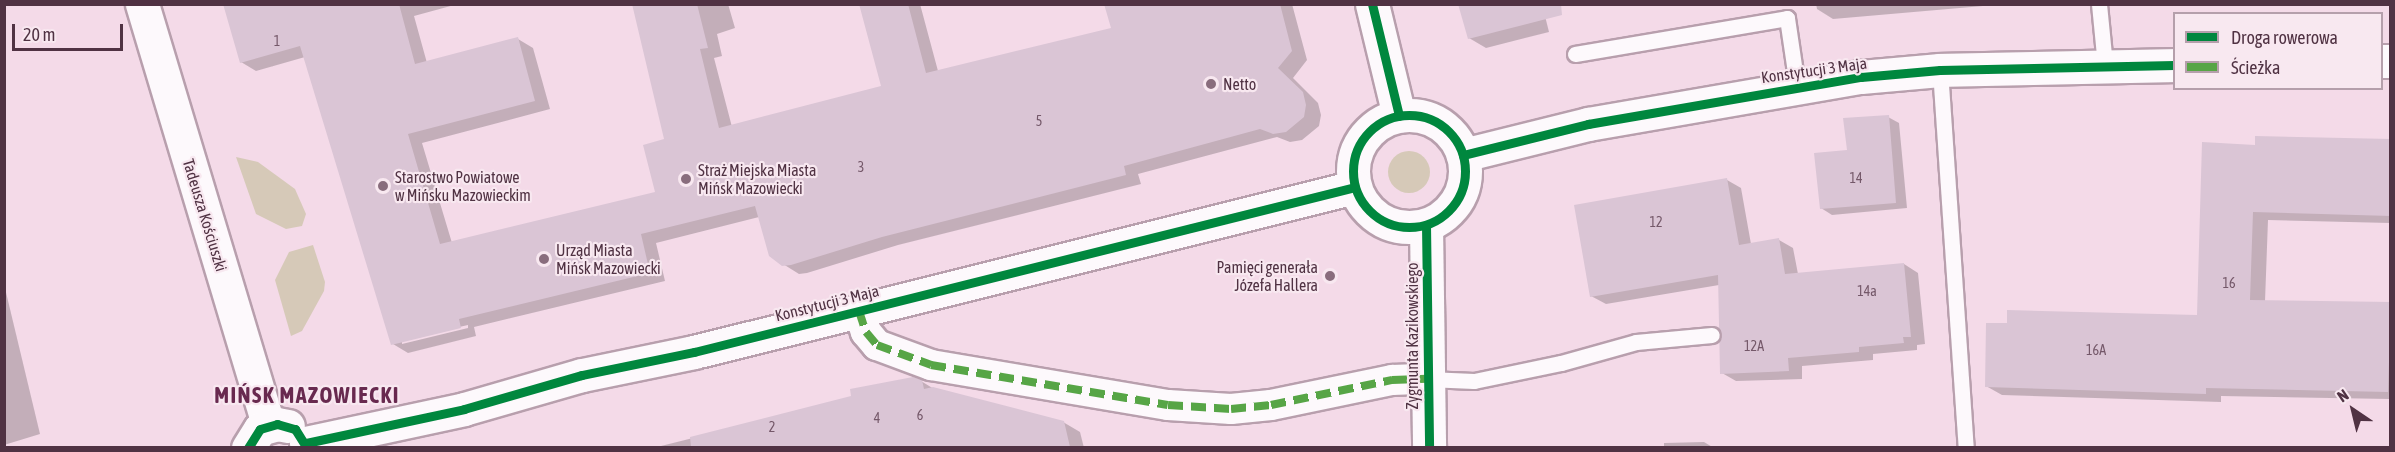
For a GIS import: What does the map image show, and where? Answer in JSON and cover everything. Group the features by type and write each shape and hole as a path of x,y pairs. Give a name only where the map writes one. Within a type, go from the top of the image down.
{"street":[{"name":"Tadeusza Kościuszki","path":"142,4 258,436"},
{"path":"1372,4 1399,116"},
{"name":"Konstytucji 3 Maja","path":"1463,155 1588,124 1797,86 1940,70 2173,65"},
{"path":"1399,116 1428,118 1443,126 1463,155 1466,172 1454,205 1426,225 1391,224 1375,216 1355,187 1355,161 1365,137 1377,125 1399,116"},
{"name":"Konstytucji 3 Maja","path":"306,445 442,414 582,375 860,311 1355,187"},
{"name":"Zygmunta Kazikowskiego","path":"1426,225 1429,447"},
{"path":"860,311 866,332 877,345 931,365 1168,405 1251,407 1392,380 1427,379"},
{"path":"258,436 295,429 306,445"}],"lane":[{"path":"2099,4 2105,65"},
{"path":"1575,54 1787,18 1797,86"},
{"path":"1940,70 1966,447"},
{"path":"1427,379 1474,381 1561,363 1636,342 1712,335"}],"shaded area":[{"path":"1409,151 1417,152 1424,157 1429,164 1429,180 1424,187 1417,192 1409,193 1401,192 1394,187 1389,180 1388,172 1389,164 1394,157 1401,152"},
{"path":"236,157 258,162 295,189 306,214 302,226 286,229 256,214"},
{"path":"313,245 325,282 324,291 302,331 291,336 275,280 289,252"}],"building":[{"path":"223,4 399,4 415,64 518,37 535,101 408,134 440,244 655,192 643,145 664,139 632,4 697,4 708,48 700,49 719,128 881,86 859,4 908,4 926,73 1111,28 1104,4 1280,4 1292,51 1278,68 1303,92 1306,105 1304,117 1286,132 1273,134 1260,129 1124,166 1126,175 882,237 791,265 782,266 769,256 755,206 641,234 650,273 459,319 461,328 391,345 300,46 240,63"},
{"path":"1458,4 1561,4 1562,15 1468,39"},
{"path":"1889,115 1896,203 1820,209 1814,153 1847,150 1843,118"},
{"path":"2255,136 2391,139 2391,216 2253,212 2250,300 2391,302 2388,392 2206,388 2206,394 1985,387 1986,323 2007,323 2007,310 2197,315 2202,142 2255,145"},
{"path":"1727,178 1739,245 1779,238 1785,274 1904,263 1911,337 1903,337 1904,343 1859,347 1859,352 1788,358 1789,371 1720,374 1718,275 1590,297 1574,205"},
{"path":"913,377 922,380 924,389 933,387 1064,421 1070,447 691,447 690,437 851,396 850,389"}],"marked path":[{"path":"859,311 866,332 877,345 931,365 1168,405 1231,409 1271,405 1392,380 1427,379"}],"cycle path":[{"path":"1372,4 1399,116"},
{"path":"1463,155 1588,124 1861,77 1940,70 2173,65"},
{"path":"1409,115 1430,119 1448,132 1461,150 1465,171 1461,192 1448,210 1430,223 1409,227 1388,223 1370,210 1357,192 1353,171 1357,150 1370,132 1388,119 1409,115"},
{"path":"306,443 464,409 582,375 694,352 1355,187"},
{"path":"1426,225 1429,448"},
{"path":"248,448 260,429 277,424 295,429 307,448"}],"place":[{"name":"Netto","path":"1211,84"},
{"name":"Straż Miejska Miasta Mińsk Mazowiecki","path":"686,179"},
{"name":"Starostwo Powiatowe w Mińsku Mazowieckim","path":"383,186"},
{"name":"Urząd Miasta Mińsk Mazowiecki","path":"544,259"},
{"name":"Pamięci generała Józefa Hallera","path":"1330,276"}],"district":[{"name":"MIŃSK MAZOWIECKI","path":"307,396"}]}
